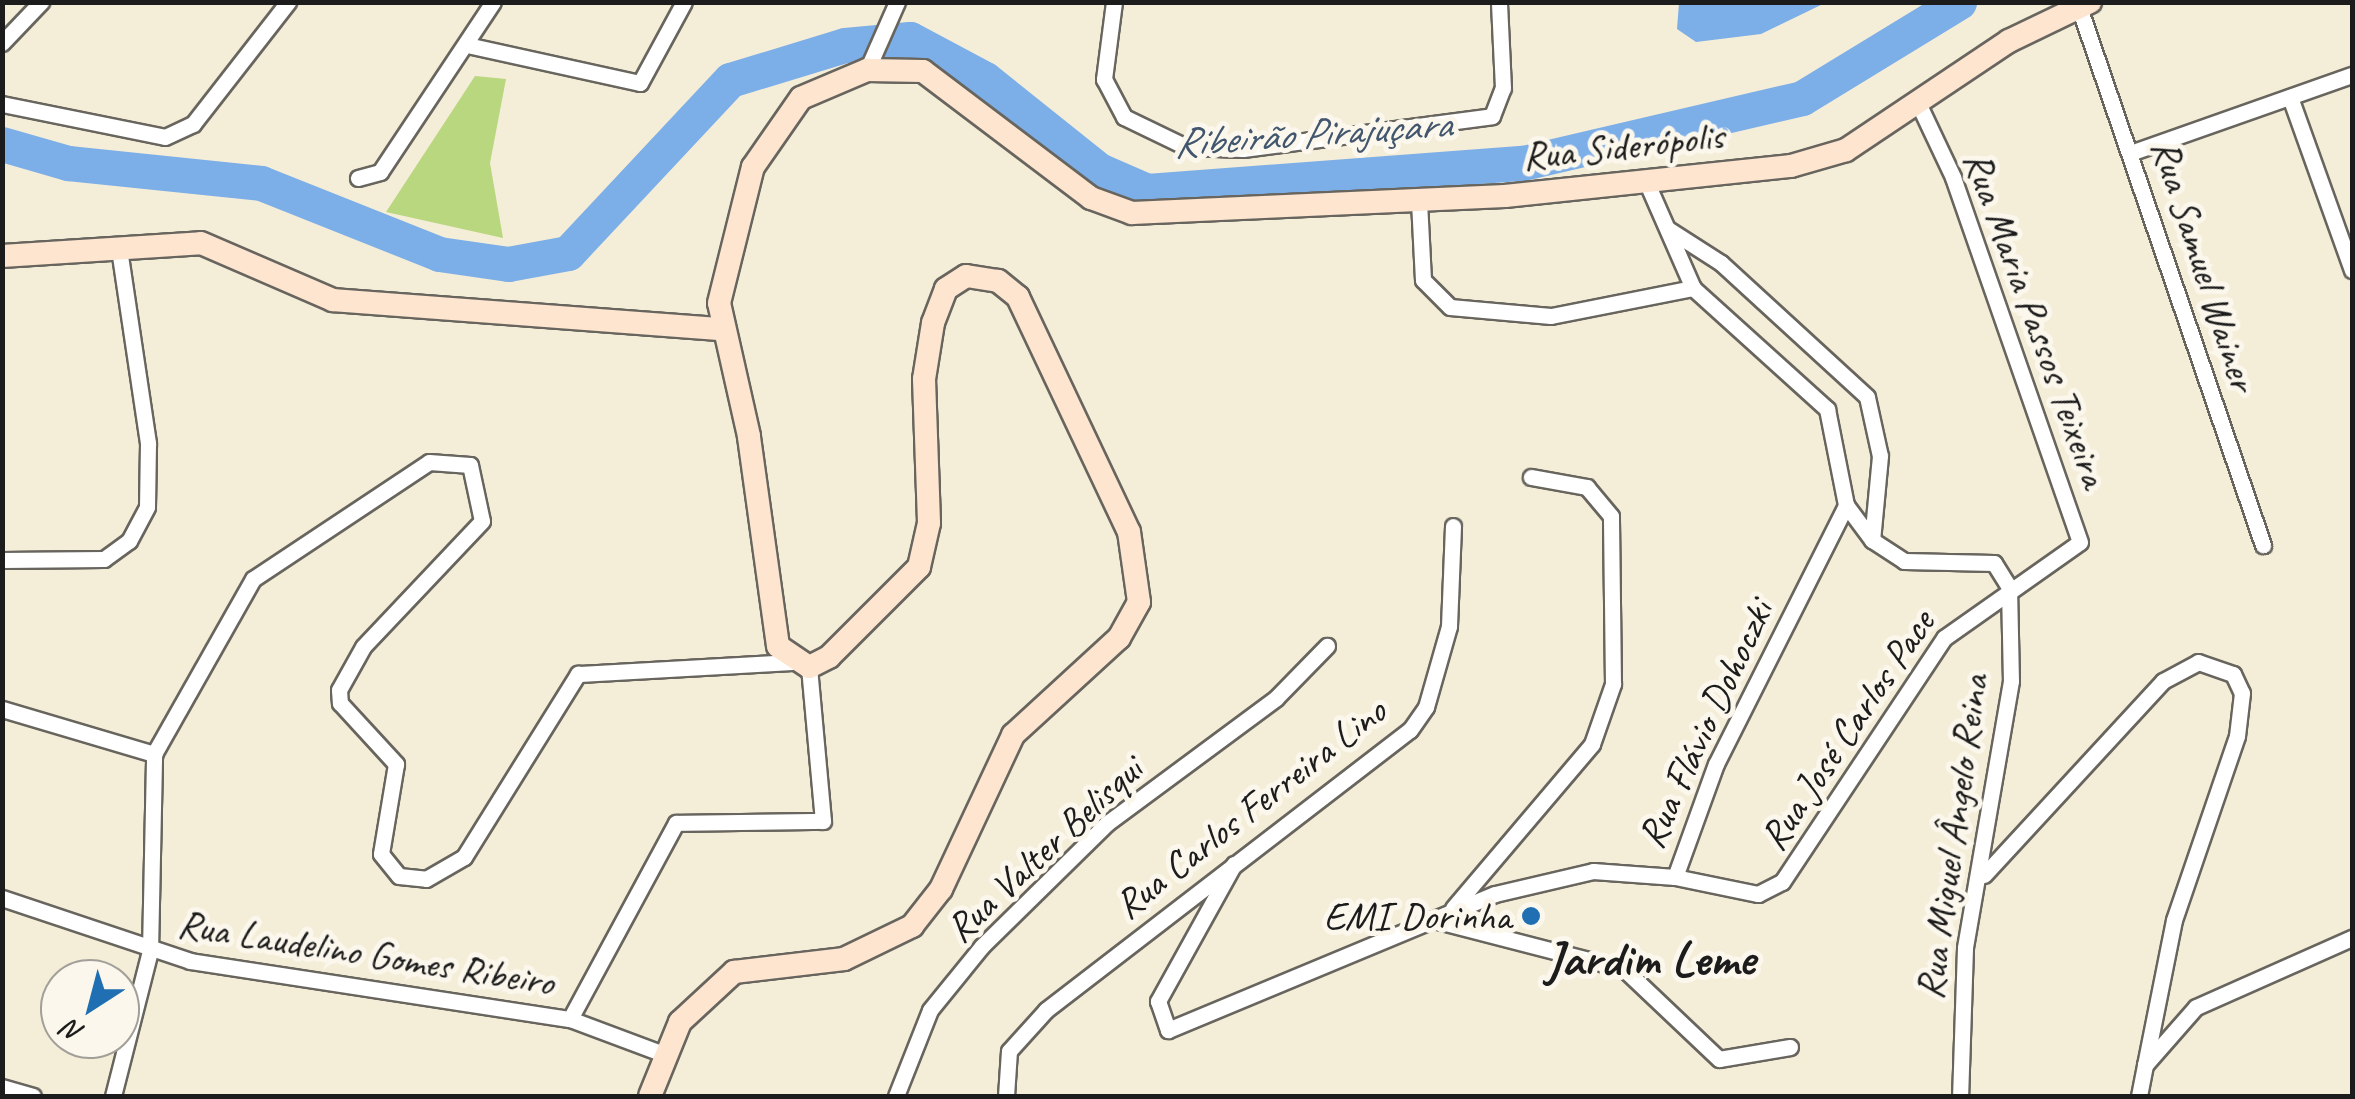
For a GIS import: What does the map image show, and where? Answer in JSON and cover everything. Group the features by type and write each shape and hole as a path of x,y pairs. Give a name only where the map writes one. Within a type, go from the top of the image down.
{"street":[{"path":"2,42 41,2"},
{"path":"2,104 151,140 193,124 288,2"},
{"path":"358,178 380,172 493,2"},
{"path":"467,45 635,82 650,76 684,2"},
{"path":"570,1019 676,823 824,820 802,664 774,636 749,436 721,329 725,261 766,140 801,98 867,70 897,2"},
{"path":"1114,2 1106,89 1124,117 1170,142 1243,149 1486,119 1502,97 1499,2"},
{"name":"Rua Siderópolis","path":"867,70 938,78 1091,198 1132,214 1420,202 1646,181 1827,155 2084,5"},
{"name":"Rua Samuel Wainer","path":"2084,5 2264,545"},
{"path":"2133,152 2352,75"},
{"path":"2290,98 2352,270"},
{"name":"Rua Maria Passos Teixeira","path":"1917,101 2066,487 2080,542 2066,557"},
{"name":"Rua José Carlos Pace","path":"1646,181 1693,288 1827,409 1846,505 1872,540 1904,561 1994,563 2010,587"},
{"path":"1420,202 1426,287 1450,307 1551,316 1693,288"},
{"path":"1668,229 1721,263 1867,397 1879,442 1872,540"},
{"path":"2,256 201,243 333,300 721,329"},
{"path":"2,560 104,559 129,540 147,507 148,443 118,250"},
{"path":"113,1096 150,951 154,754 253,578 442,458 470,465 485,504 482,521 362,648 339,690 340,703 396,764 381,854 399,876 426,879 464,857 578,674 802,664 848,642 919,567 929,523 924,379 933,323 956,278 998,281 1018,297 1129,532 1139,602 1119,638 1012,736 941,889 912,926 844,960 734,972 707,991 662,1053 650,1096"},
{"path":"1453,908 1592,744 1613,684 1610,516 1587,487 1531,477"},
{"name":"Rua Flávio Dohoczki","path":"1234,864 1158,1002 1158,1023 1176,1031 1453,908 1555,876 1675,876 1716,764 1846,505"},
{"name":"Rua Carlos Ferreira Lino","path":"1006,1096 1010,1051 1027,1029 1234,864 1384,751 1426,707 1449,626 1453,526"},
{"name":"Rua José Carlos Pace","path":"1675,876 1758,894 1782,882 1944,638 2010,587 2066,557"},
{"name":"Rua Miguel Ângelo Reina","path":"1960,1096 1965,948 1984,875 2011,681 2010,587"},
{"name":"Rua Valter Belisqui","path":"896,1096 930,1010 982,946 1106,824 1276,698 1327,646"},
{"path":"1984,875 2163,681 2198,662 2232,674 2242,693 2237,736 2174,920 2138,1096"},
{"path":"2,708 154,754"},
{"name":"Rua Laudelino Gomes Ribeiro","path":"2,898 150,951 278,980 570,1019 662,1053"},
{"path":"1430,920 1624,969 1719,1060 1790,1047"},
{"path":"2146,1064 2225,988 2352,938"},
{"path":"2,1087 33,1096"}],"green space":[{"path":"475,76 506,79 490,163 503,238 386,212"}],"water":[{"path":"1679,2 1825,3 1761,34 1696,42 1677,29"}],"waterway":[{"name":"Ribeirão Pirajuçara","path":"2,144 68,163 261,183 439,254 508,264 568,253 730,80 845,45 910,39 985,79 1099,170 1147,191 1523,163 1802,98 1959,2"}],"place":[{"name":"EMI Dorinha","path":"1531,916"}],"district":[{"name":"Jardim Leme","path":"1650,959"}]}
